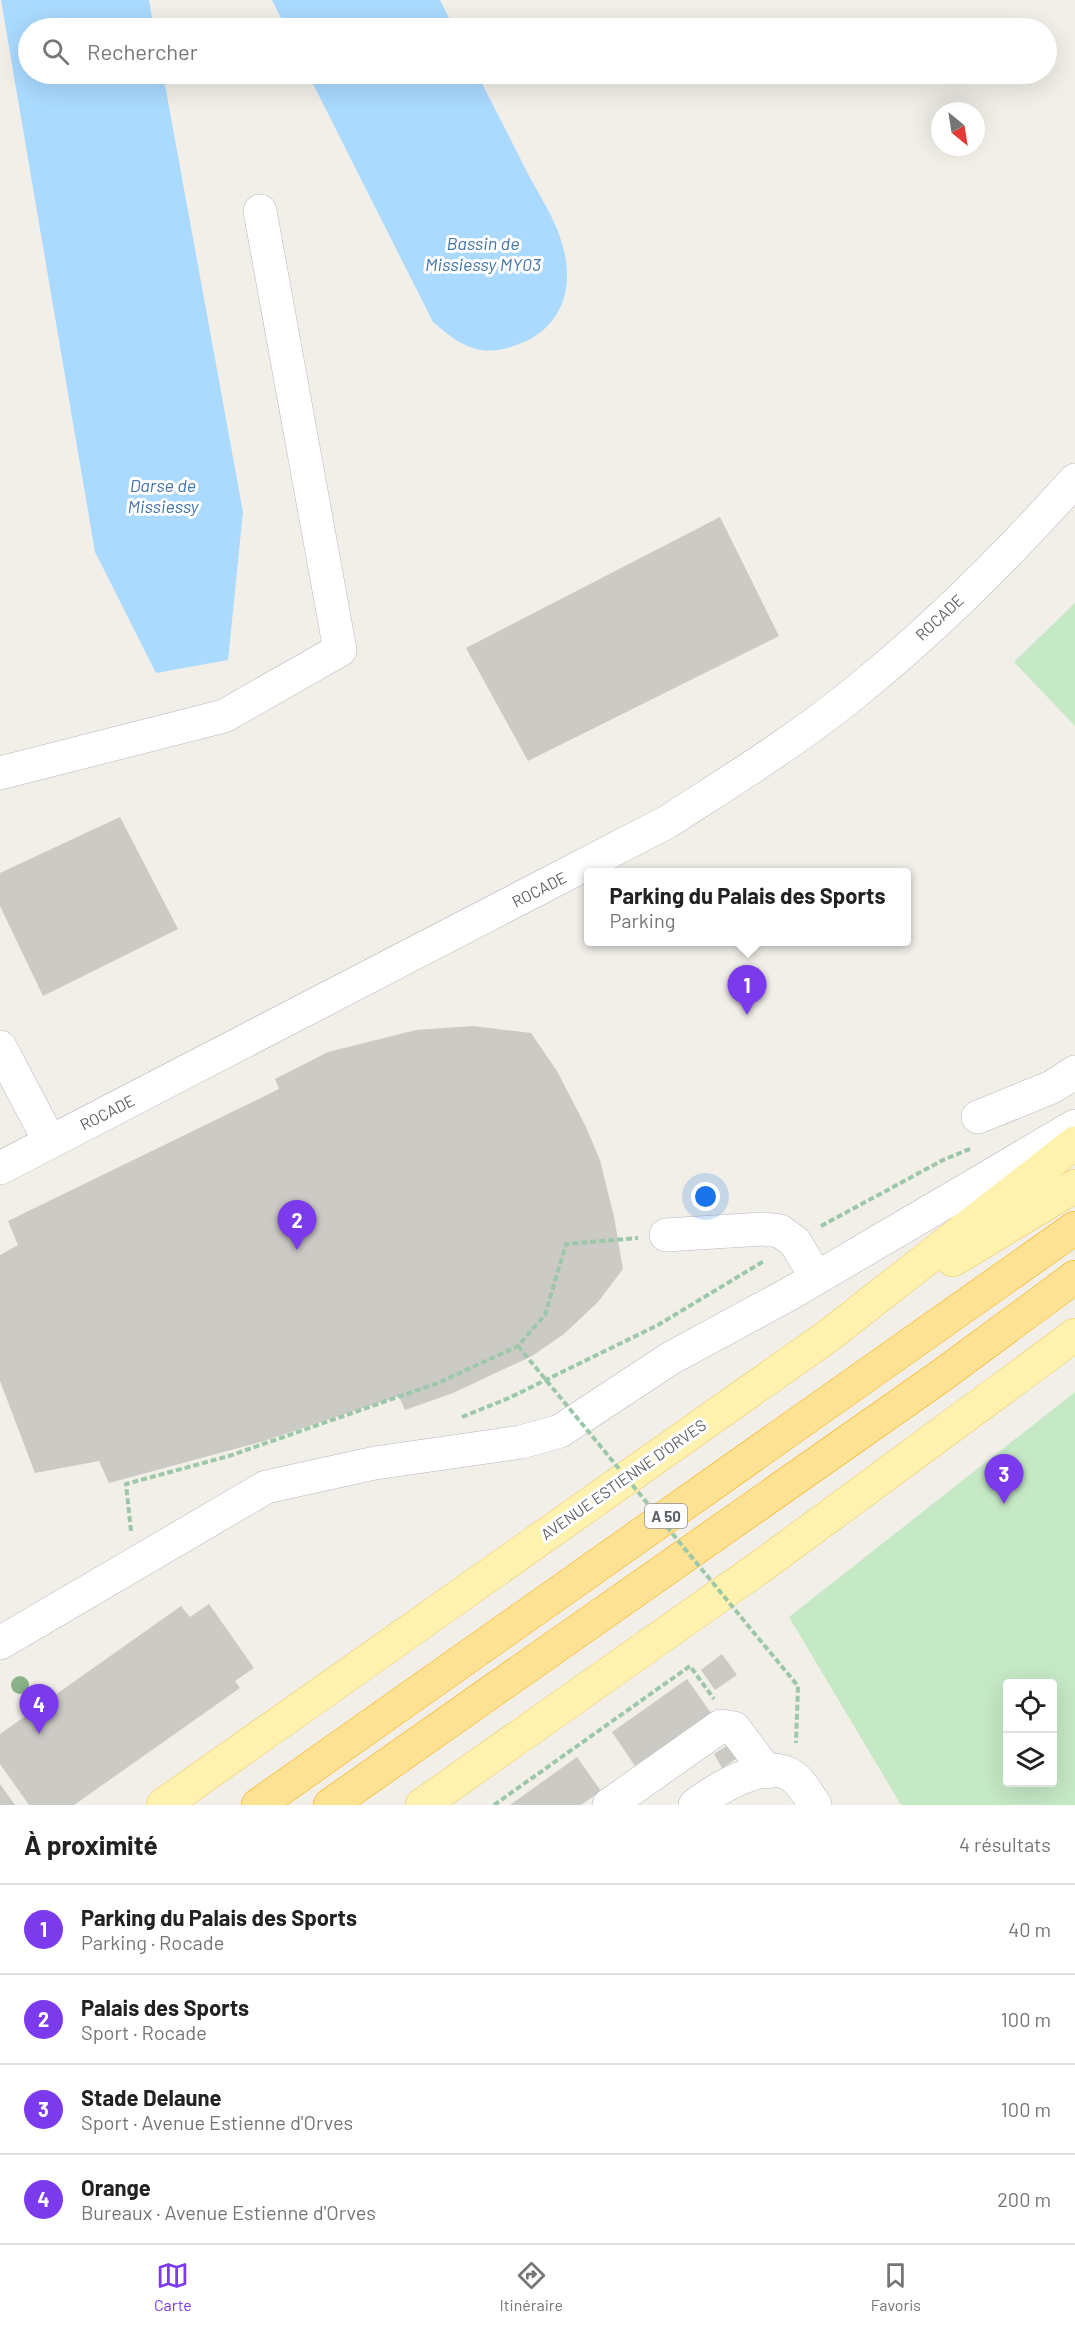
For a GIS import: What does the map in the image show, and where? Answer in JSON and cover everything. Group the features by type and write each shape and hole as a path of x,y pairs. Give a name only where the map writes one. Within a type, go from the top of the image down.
{"highway":[{"name":"A 50","path":"258,1805 1075,1228"},
{"name":"A 50","path":"330,1805 929,1384 1075,1277"}],"main road":[{"name":"AVENUE ESTIENNE D'ORVES","path":"163,1805 828,1336 873,1298 1075,1143"},
{"path":"828,1336 1075,1186"},
{"path":"422,1805 763,1565 1075,1335"}],"street":[{"path":"0,773 224,716 340,650 260,211"},
{"name":"ROCADE","path":"0,1168 678,815 774,753 863,687 956,603 1075,480"},
{"path":"0,1047 50,1142"},
{"path":"976,1132 1075,1072"},
{"path":"0,1642 266,1487 375,1463 521,1442 560,1431 671,1358 1075,1128"},
{"path":"873,1298 919,1248 999,1190 1075,1128"},
{"path":"666,1235 763,1229 780,1231 795,1242 816,1277"},
{"path":"609,1805 721,1726 734,1728 815,1805"},
{"path":"695,1805 746,1774 815,1773 841,1805"}],"path":[{"path":"456,1420 509,1398 658,1325 976,1132"},
{"path":"132,1540 126,1484 230,1456 416,1391 518,1346 545,1315 566,1244 666,1235"},
{"path":"518,1346 798,1686 781,1774"},
{"path":"494,1805 690,1666 734,1728"}],"green space":[{"path":"1075,603 1075,726 1014,662"},
{"path":"1075,1392 1075,1805 901,1805 789,1617"}],"water":[{"name":"Darse de Missiessy","path":"1,0 149,0 152,18 18,18 18,84 165,84 243,512 228,660 156,673 95,552"},
{"path":"272,0 440,0 449,18 281,18"},
{"name":"Bassin de Missiessy MY03","path":"313,84 482,84 552,219 564,251 567,281 560,307 544,329 519,344 494,350 483,350 463,344 433,322"}],"building":[{"path":"720,517 779,636 528,761 466,648"},
{"path":"120,817 178,929 43,996 0,906 0,873"},
{"path":"473,1026 531,1033 557,1071 585,1125 600,1160 614,1217 623,1269 598,1302 564,1334 532,1356 453,1393 405,1410 399,1396 264,1441 109,1483 99,1461 35,1473 0,1381 0,1255 18,1245 8,1221 279,1089 275,1079 328,1052 416,1030"},
{"path":"209,1604 254,1668 235,1681 240,1688 74,1805 29,1805 0,1764 0,1734 181,1606 190,1617"},
{"path":"722,1654 737,1675 715,1690 701,1670"},
{"path":"687,1679 711,1713 635,1766 612,1732"},
{"path":"732,1742 742,1755 722,1768 714,1754"},
{"path":"577,1757 601,1791 581,1805 510,1805"},
{"path":"0,1784 15,1805 0,1805"}],"place":[{"name":"Parking du Palais des Sports","path":"747,1015"},
{"name":"Palais des Sports","path":"297,1250"},
{"name":"Stade Delaune","path":"1004,1504"},
{"name":"Orange","path":"39,1734"}]}
